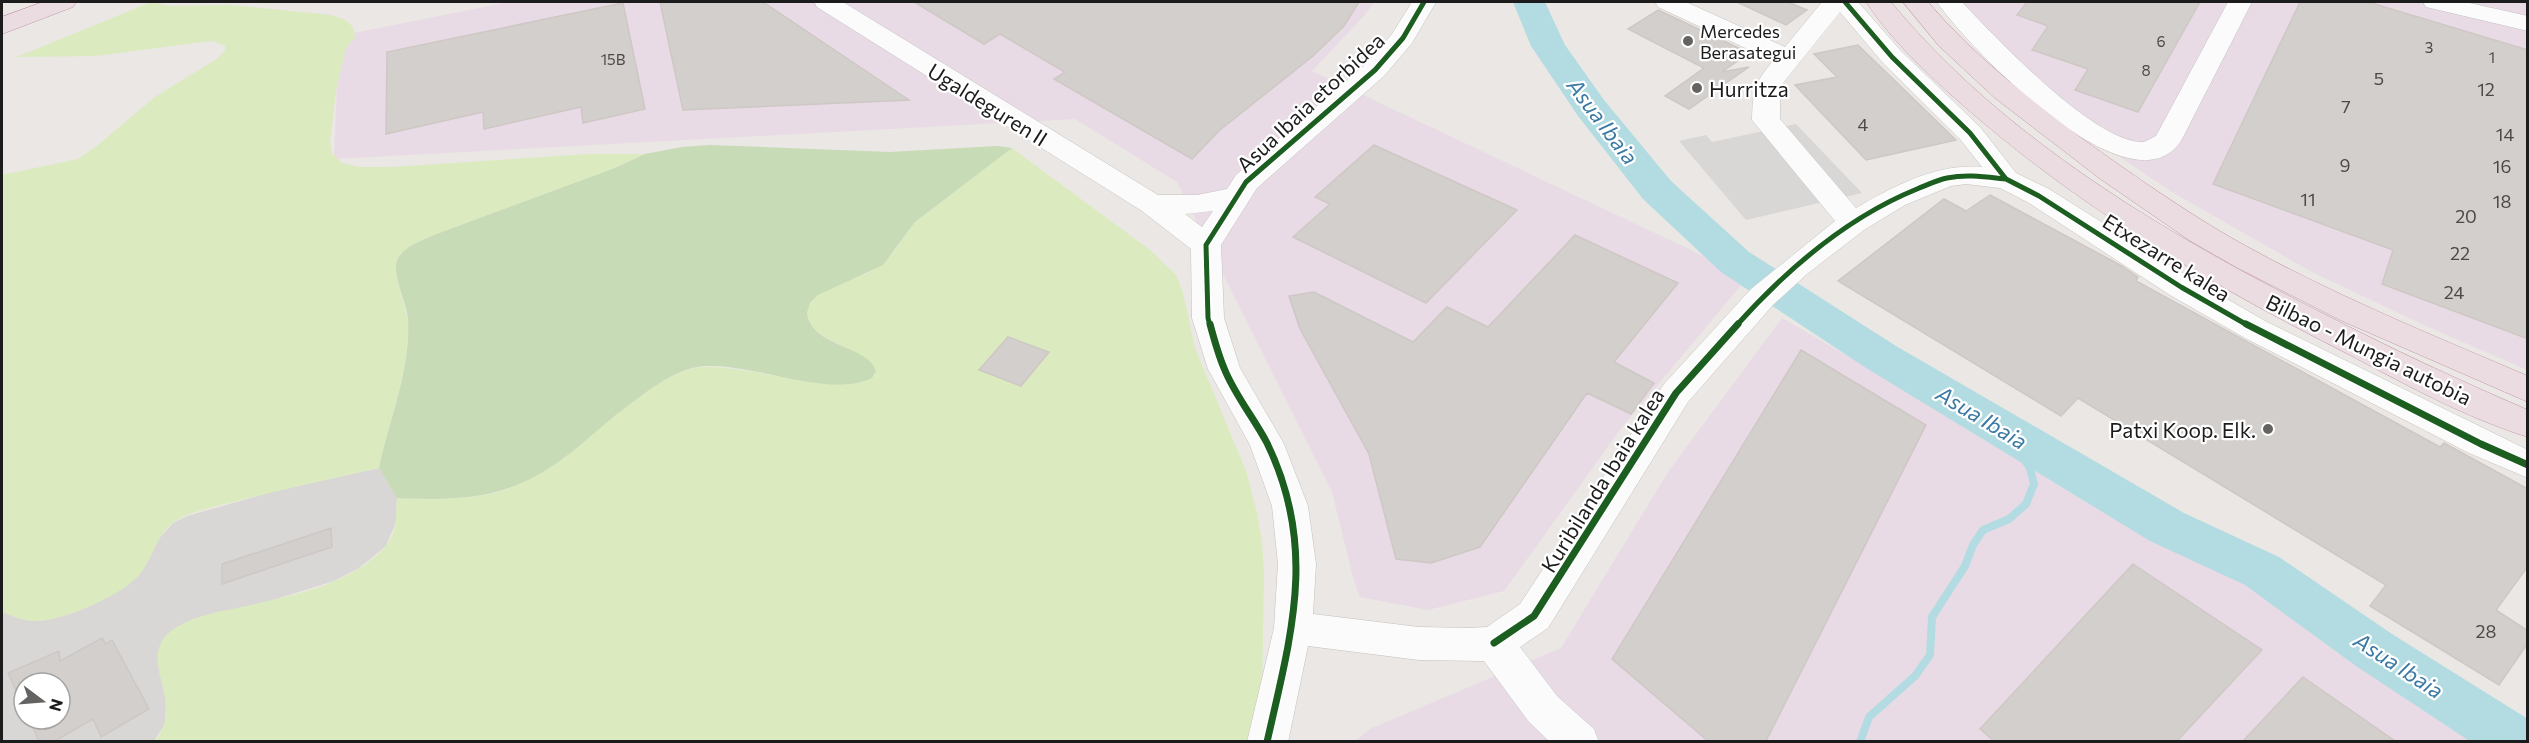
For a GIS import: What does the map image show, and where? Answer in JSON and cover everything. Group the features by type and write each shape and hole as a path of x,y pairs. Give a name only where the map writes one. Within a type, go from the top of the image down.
{"highway":[{"path":"2,3 7,2"},
{"path":"2,26 64,2"},
{"name":"Bilbao - Mungia autobia","path":"1878,2 1901,31 1987,113 2074,181 2140,226 2247,289 2396,365 2463,397 2528,424"},
{"name":"Bilbao - Mungia autobia","path":"1915,2 1972,64 2022,106 2142,196 2246,259 2317,295 2528,390"}],"street":[{"name":"Ugaldeguren II","path":"826,2 1152,204 1206,245"},
{"name":"Asua Ibaia etorbidea","path":"1206,245 1246,182 1375,70 1403,38 1424,2"},
{"path":"1667,2 1788,58"},
{"path":"1838,2 1832,6 1770,81 1767,89 1767,120 1852,223"},
{"name":"Etxezarre kalea","path":"1845,2 1892,57 1970,133 2006,179 2039,196 2181,287 2256,330 2459,434 2528,465"},
{"path":"1949,2 1983,41 2083,128 2112,146 2146,155 2160,151 2240,2"},
{"path":"2435,2 2528,24"},
{"name":"Kuribilanda Ibaia kalea","path":"1494,643 1534,616 1676,393 1762,297 1852,223 1895,198 1946,178 1966,175 2006,179"},
{"path":"1152,204 1197,205 1236,196"},
{"path":"1206,245 1208,318 1224,369 1267,444 1290,506 1297,564 1293,628 1267,741"},
{"path":"1293,628 1434,645 1465,646 1494,643 1543,709 1579,741"}],"shaded area":[{"path":"509,2 1374,2 1364,16 1312,71 1748,277 1619,431 1504,591 1428,610 1360,597 1332,492 1177,182 1075,119 334,159 339,36"},
{"path":"1949,2 2527,2 2527,370 2426,326 2312,272 2172,192 2107,148 1983,41"},
{"path":"1796,124 1862,193 1746,220 1679,141 1706,135 1712,142"},
{"path":"1782,318 2034,464 2299,603 2400,670 2439,700 2504,741 1354,742 1370,729 1561,648 1668,472"},
{"path":"379,468 397,497 396,522 386,546 359,568 334,581 270,601 190,620 166,701 165,724 154,741 2,742 2,612 33,621 155,543 173,523 187,516 275,491"}],"green space":[{"path":"151,2 169,6 230,5 322,14 339,17 349,23 355,38 346,48 336,91 330,142 332,153 342,163 360,167 391,167 588,154 645,154 615,168 434,235 412,245 399,256 396,275 407,317 407,342 402,379 379,468 187,515 169,526 140,574 120,590 74,613 44,620 24,620 2,612 2,175 78,159 155,97 218,58 225,50 225,46 213,41 96,56 17,57"},
{"path":"710,145 890,152 997,146 1012,148 915,222 883,265 818,295 810,303 807,313 811,324 829,340 871,362 876,371 872,378 853,384 831,384 734,368 712,366 692,368 657,385 617,414 565,457 525,482 485,494 465,497 397,498 379,468 403,376 408,338 408,319 396,274 399,256 412,245 434,235 615,168 645,154 682,147"},
{"path":"1012,148 1150,250 1176,275 1183,293 1195,348 1246,471 1257,512 1264,576 1262,694 1257,741 154,742 163,726 166,711 158,665 158,651 164,639 177,627 199,617 304,592 352,573 366,564 389,542 395,523 397,498 431,499 484,495 529,480 574,450 641,395 687,370 706,367 730,369 839,384 860,382 875,375 861,356 821,335 815,329 807,313 810,303 830,288 870,272 892,254 915,222"}],"building":[{"path":"660,2 763,2 909,100 683,110"},
{"path":"914,2 1359,2 1344,26 1313,56 1220,130 1192,159 1054,79 1065,72 1000,34 984,44"},
{"path":"1737,2 1788,2 1807,10 1786,25"},
{"path":"2027,2 2200,2 2138,112 2075,90 2088,69 2032,50 2048,26 2017,15"},
{"path":"2300,2 2368,2 2528,50 2528,339 2382,284 2393,250 2213,184"},
{"path":"623,3 645,109 583,123 581,107 484,129 483,112 386,134 387,52"},
{"name":"Mercedes Berasategui","path":"1658,10 1749,53 1722,72 1749,67 1689,109 1665,96 1704,68 1628,29"},
{"path":"1858,45 1956,140 1866,160 1795,85 1837,77 1814,54"},
{"path":"1374,145 1517,210 1426,303 1293,237 1330,204 1315,197"},
{"name":"Patxi Koop. Elk.","path":"1990,195 2120,265 2138,277 2136,281 2440,447 2444,443 2528,489 2528,566 2496,610 2528,631 2528,643 2499,685 2370,606 2386,585 2078,398 2061,416 1838,281 1944,199 1966,211"},
{"path":"1575,235 1678,283 1614,362 1654,383 1631,414 1587,393 1480,547 1431,563 1396,559 1369,454 1300,329 1289,296 1314,292 1413,342 1447,307 1488,327"},
{"path":"1008,337 1049,352 1021,386 979,370"},
{"path":"1801,350 1926,425 1766,741 1708,741 1612,659"},
{"path":"331,528 332,547 222,584 222,564"},
{"path":"2133,564 2262,650 2177,741 1994,741 1980,729"},
{"path":"102,638 106,644 112,640 149,709 101,737 93,719 55,741 39,741 34,731 72,731 72,671 13,671 59,651 60,661"},
{"path":"2303,677 2395,741 2243,741"}],"waterway":[{"name":"Asua Ibaia","path":"1529,2 1548,46 1591,108 1657,190 1735,262 1881,357 2167,527 2262,571 2374,650 2518,742"},
{"path":"1860,742 1869,717 1915,676 1930,655 1932,617 1965,566 1973,545 1983,530 2009,519 2026,504 2034,484 2030,468 2005,430"}],"cycle path":[{"path":"1267,742 1293,628 1297,564 1290,506 1267,444 1224,369 1208,318 1206,245 1246,182 1375,70 1403,38 1424,2"},
{"path":"1845,2 1892,57 1970,133 2006,179 2039,196 2181,287 2256,330 2481,444 2528,465"},
{"path":"1494,643 1534,616 1676,393 1762,297 1796,267 1853,223 1895,198 1945,178 1966,175 2006,179"}],"place":[{"name":"Mercedes Berasategui","path":"1688,41"},
{"name":"Hurritza","path":"1697,88"},
{"name":"Patxi Koop. Elk.","path":"2268,429"}]}
